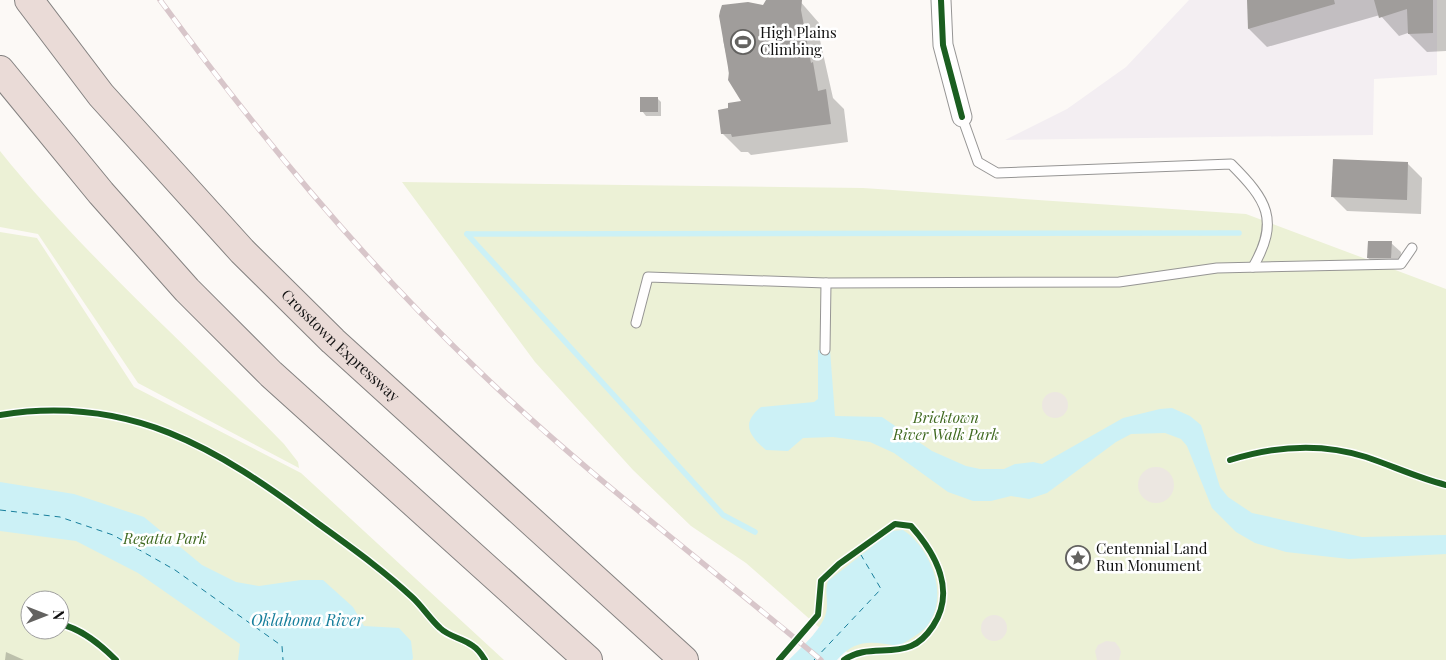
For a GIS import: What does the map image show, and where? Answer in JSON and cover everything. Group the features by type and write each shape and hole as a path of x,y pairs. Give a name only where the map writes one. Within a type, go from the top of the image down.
{"highway":[{"name":"Crosstown Expressway","path":"29,0 101,95 242,251 333,341 684,660"},
{"path":"0,70 101,193 187,290 271,374 588,660"}],"street":[{"path":"941,0 943,45 962,117"}],"lane":[{"path":"962,117 978,162 997,173 1231,164 1255,188 1268,217 1264,247 1253,268"},
{"path":"636,322 648,278 826,283 1119,282 1217,268 1401,264 1412,248"},
{"path":"825,350 826,283"}],"shaded area":[{"path":"1189,0 1437,0 1437,75 1374,79 1373,135 1005,140 1067,109 1126,67"},
{"path":"1055,392 1064,396 1068,405 1064,414 1055,418 1046,414 1042,405 1046,396"},
{"path":"1156,467 1168,473 1174,485 1168,497 1156,503 1144,497 1138,485 1144,473"},
{"path":"994,615 1003,619 1007,628 1003,637 994,641 985,637 981,628 985,619"},
{"path":"1106,641 1115,642 1119,647 1121,652 1119,660 1097,660 1095,651 1098,645"}],"green space":[{"path":"0,151 102,265 284,444 298,462 299,468 138,383 38,234 0,227"},
{"name":"Bricktown River Walk Park","path":"402,182 863,188 1246,214 1446,289 1446,660 856,660 746,563 691,526 633,470 535,362"},
{"name":"Regatta Park","path":"0,232 37,238 134,387 301,473 504,660 0,660"}],"water":[{"path":"818,350 830,350 835,416 882,417 932,451 966,466 980,469 1004,469 1015,464 1033,462 1042,464 1123,418 1172,408 1190,416 1201,425 1220,487 1228,497 1252,513 1362,537 1446,535 1446,554 1349,559 1286,552 1255,543 1236,532 1212,508 1187,446 1181,439 1165,433 1131,434 1116,442 1047,493 1029,499 1011,496 991,501 973,501 948,492 894,453 870,442 833,437 803,438 788,451 766,450 752,435 749,424 751,419 761,407 814,402 818,399"},
{"name":"Oklahoma River","path":"0,482 74,494 144,517 202,565 236,582 259,586 301,580 323,580 353,607 364,626 399,628 411,641 413,658 412,660 238,660 240,644 138,573 76,541 0,531"},
{"path":"903,530 922,548 934,574 937,587 937,601 934,614 927,626 899,646 865,643 851,648 837,660 789,660 810,638 823,620 827,609 826,589 828,581 892,531"}],"building":[{"path":"766,0 802,0 801,10 811,63 813,62 818,91 826,89 831,124 732,137 731,134 721,134 718,110 728,108 728,103 741,101 728,80 729,73 719,16 722,5 748,2 763,5"},
{"path":"1247,0 1334,0 1335,4 1248,29"},
{"path":"1374,0 1433,0 1433,33 1408,34 1407,9 1379,18"},
{"path":"640,97 658,97 658,112 640,112"},
{"path":"1333,159 1408,162 1407,200 1331,197"},
{"path":"1368,241 1392,241 1391,258 1367,258"}],"waterway":[{"path":"467,234 1239,233"},
{"path":"467,234 723,515 755,532"}],"ferry route":[{"path":"0,510 60,517 113,535 175,570 282,646 283,660"},
{"path":"814,660 881,589 861,555"}],"railway":[{"path":"160,0 234,98 311,193 435,328 562,447 821,660"}],"cycle path":[{"path":"941,0 943,45 962,117"},
{"path":"0,415 47,411 90,412 131,420 169,433 207,450 279,495 365,558 412,597 440,628 475,647 485,660"},
{"path":"1230,460 1281,449 1332,449 1366,457 1446,485"},
{"path":"779,660 818,615 821,581 839,564 895,524 911,526 928,549 940,573 943,586 943,600 940,613 933,626 915,644 903,649 860,653 844,660"},
{"path":"70,627 104,648 116,660"}],"place":[{"name":"High Plains Climbing","path":"743,42"},
{"name":"Centennial Land Run Monument","path":"1078,558"}]}
